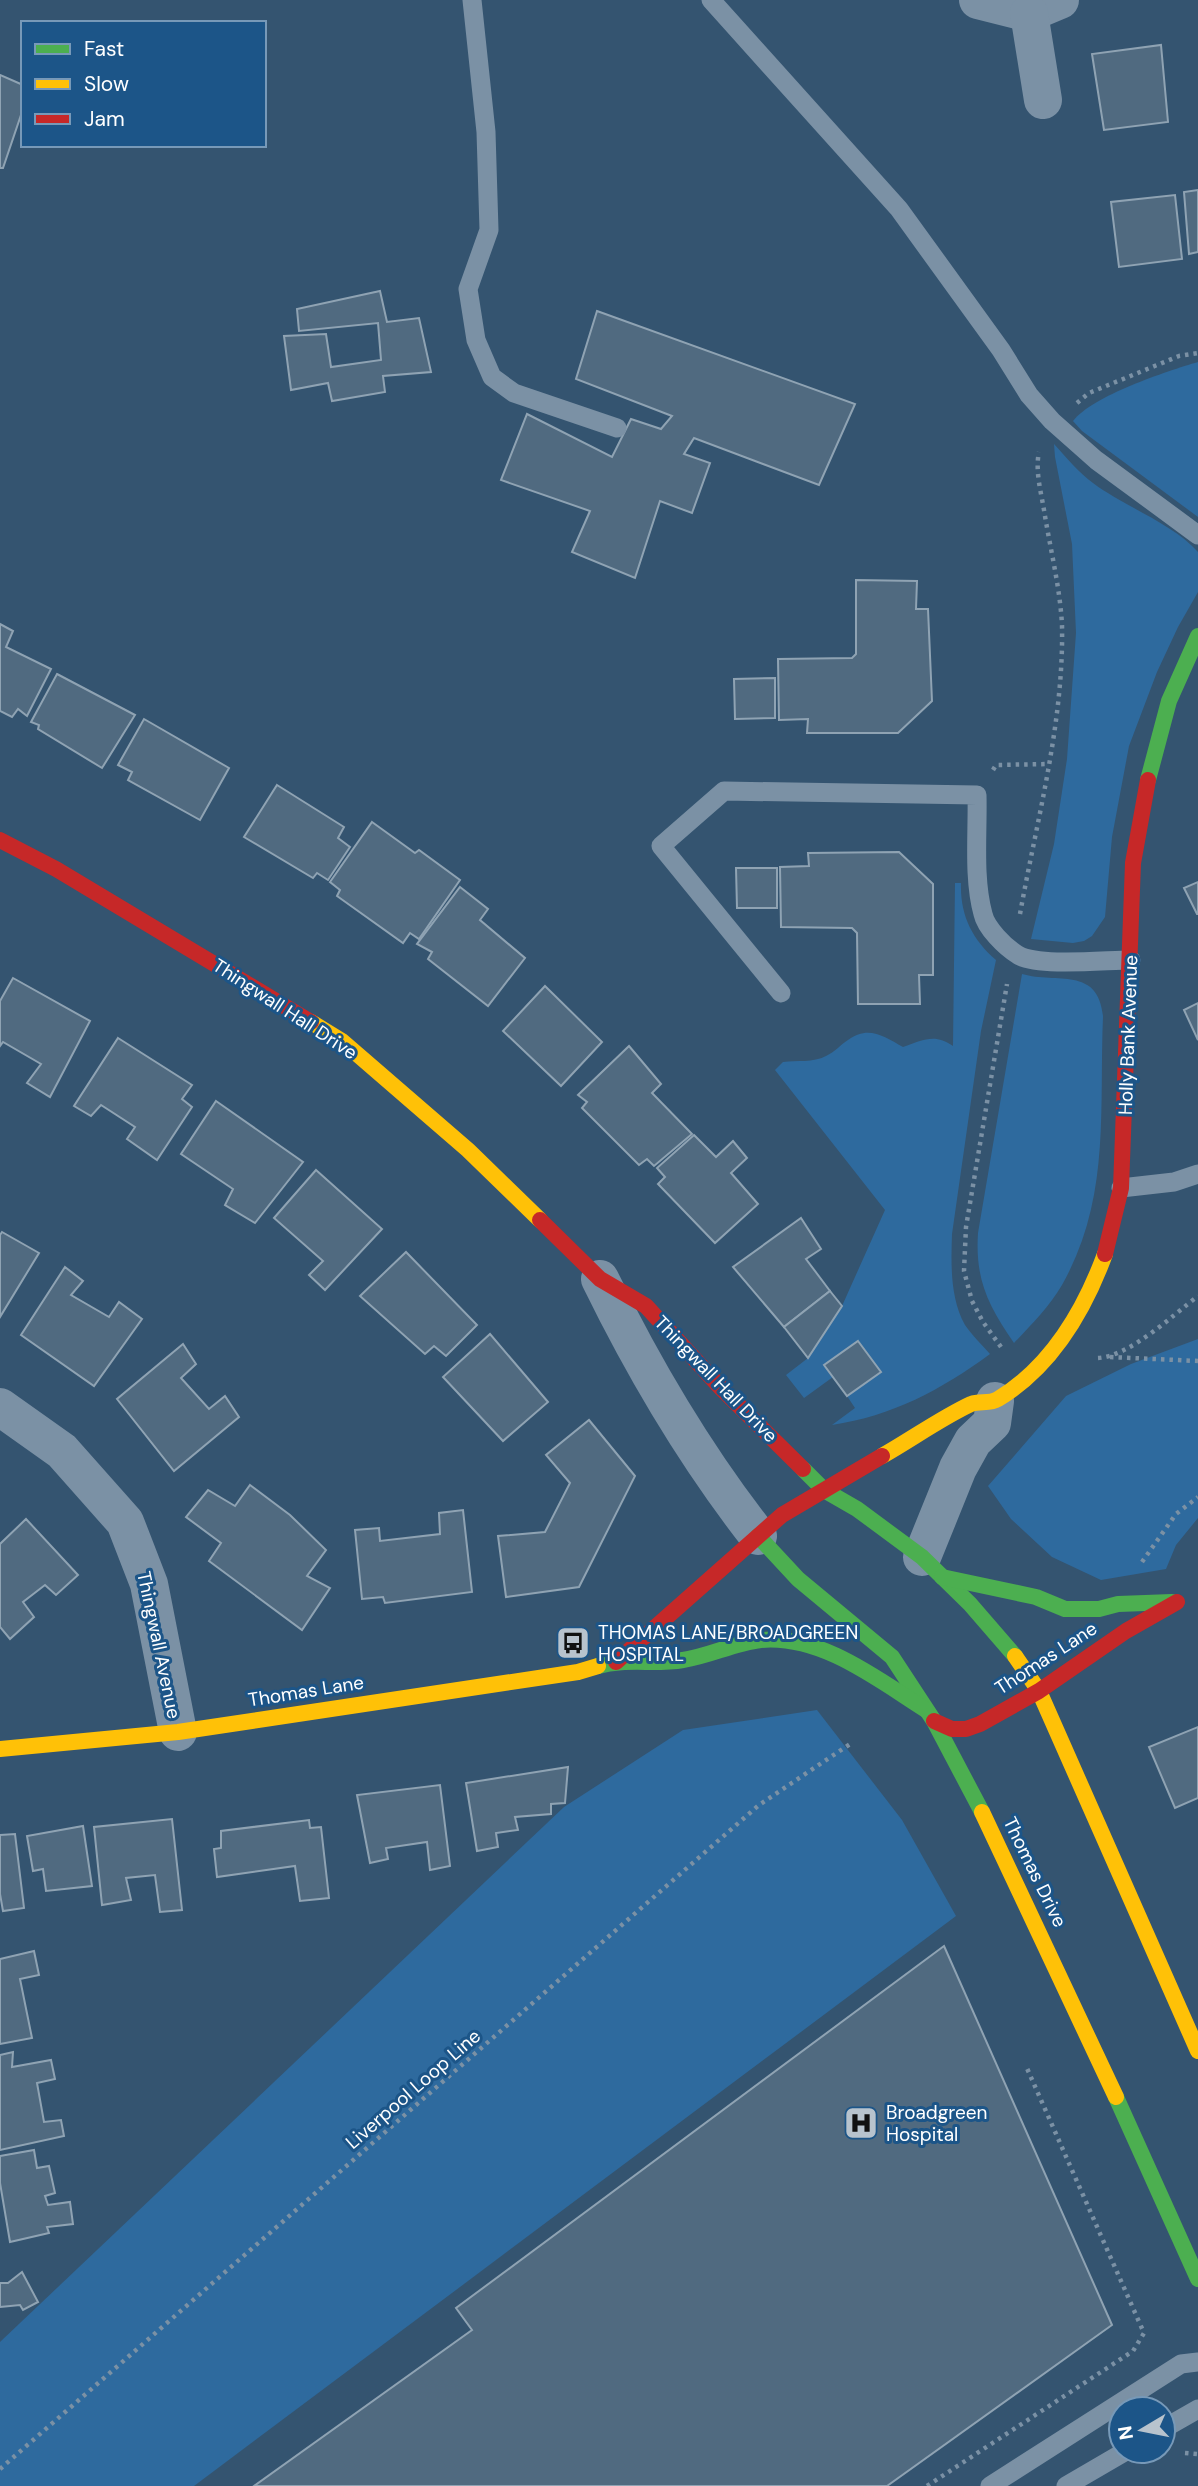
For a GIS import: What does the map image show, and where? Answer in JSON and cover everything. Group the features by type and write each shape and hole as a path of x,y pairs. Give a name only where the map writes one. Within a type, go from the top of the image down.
{"street":[{"path":"978,0 1044,7 1043,100"},
{"name":"Holly Bank Avenue","path":"824,1490 974,1403 995,1401 1024,1379 1048,1356 1073,1324 1095,1282 1109,1244 1121,1188 1133,863 1149,777 1169,701 1198,636"},
{"name":"Thingwall Hall Drive","path":"0,840 56,869 342,1041 468,1150 600,1279 646,1306 721,1388 824,1490"},
{"name":"Thingwall Hall Drive","path":"600,1279 625,1329 722,1491 758,1536"},
{"path":"932,1567 958,1468 973,1441 992,1423 995,1401"},
{"name":"Thingwall Avenue","path":"0,1407 62,1451 125,1522 149,1584 178,1732"},
{"path":"824,1490 857,1508 932,1567 970,1604 1012,1652 1038,1691 1198,2051"},
{"name":"Thomas Lane","path":"615,1662 782,1516 824,1490"},
{"name":"Thomas Drive","path":"758,1536 798,1579 892,1657 930,1716 998,1842 1198,2279"},
{"name":"Thomas Lane","path":"932,1567 1036,1597 1065,1609 1099,1609 1118,1604 1198,1600"},
{"name":"Thomas Lane","path":"0,1749 178,1732 578,1672 615,1662 683,1660 758,1640 787,1640 817,1648 853,1666 952,1729 966,1729 980,1724 1038,1691 1126,1631 1177,1602"}],"lane":[{"path":"472,0 486,132 489,230 468,289 476,340 492,377 514,393 617,428"},
{"path":"711,0 899,209 1001,350 1029,396 1052,421 1096,460 1198,535"},
{"path":"781,993 661,846 724,791 977,795 979,883 983,916 996,936 1018,955 1047,961 1131,960"},
{"path":"1121,1188 1174,1182 1198,1174"},
{"path":"990,2486 1181,2364 1198,2362"},
{"path":"1177,2421 1198,2409"},
{"path":"1066,2486 1107,2462"}],"path":[{"path":"1004,1350 983,1322 972,1301 964,1271 966,1227 1059,692 1062,623 1039,485 1038,456 1052,421 1089,393 1179,356 1198,353"},
{"path":"1002,765 1048,764"},
{"path":"1109,1357 1132,1345 1198,1296"},
{"path":"1048,1356 1198,1361"},
{"path":"1118,1604 1128,1583 1176,1514 1198,1497"},
{"name":"Liverpool Loop Line","path":"0,2469 749,1814 853,1742"},
{"path":"927,2486 1133,2351 1144,2333 1027,2066"}],"shaded area":[{"path":"1198,362 1198,517 1082,431 1073,421 1096,402 1150,378"},
{"path":"1054,444 1093,483 1175,532 1198,552 1198,592 1157,672 1129,746 1112,837 1105,917 1092,936 1073,943 1031,939 1054,844 1067,759 1076,633 1072,544"},
{"path":"955,883 961,883 963,906 969,926 980,944 996,960 981,1031 952,1234 956,1304 965,1325 990,1354 915,1400 875,1415 832,1425 855,1408 847,1396 880,1372 825,1365 833,1377 804,1398 786,1375 808,1358 842,1306 885,1210 775,1070 783,1062 821,1058 862,1033 883,1036 903,1047 935,1039 953,1046"},
{"path":"1022,974 1084,983 1100,1000 1103,1016 1101,1120 1095,1187 1089,1220 1078,1252 1057,1293 1040,1316 1014,1343 985,1291 979,1265 978,1233"},
{"path":"1198,1339 1198,1518 1176,1545 1166,1569 1101,1580 1052,1557 1011,1519 988,1486 1066,1396 1131,1364"},
{"path":"817,1710 902,1820 956,1916 194,2486 0,2486 0,2342 564,1807 683,1730"}],"building":[{"path":"1161,45 1168,122 1104,130 1092,54"},
{"path":"0,75 21,84 21,115 3,168 0,168"},
{"path":"1198,190 1198,252 1189,254 1184,192"},
{"path":"1175,195 1182,259 1119,267 1111,202"},
{"path":"380,291 387,322 419,318 431,372 383,376 385,392 332,401 328,383 291,390 284,336 326,334 331,367 381,360 378,323 299,331 297,309"},
{"path":"597,311 855,404 819,485 694,438 684,454 710,463 692,513 660,501 635,578 572,552 590,511 501,480 527,414 612,457 631,419 661,429 672,416 576,379"},
{"path":"856,580 917,581 916,609 928,609 932,701 898,733 807,733 808,719 779,720 778,659 852,658 856,654"},
{"path":"0,624 13,631 6,647 51,669 27,716 18,709 12,717 0,711"},
{"path":"57,674 135,715 102,768 31,722"},
{"path":"775,678 775,718 735,719 734,679"},
{"path":"144,719 229,768 200,820 128,780 132,772 118,765"},
{"path":"277,785 344,827 338,838 350,847 328,880 317,873 313,878 244,837"},
{"path":"372,822 415,853 419,850 460,880 419,939 410,933 403,943 337,896 340,890 330,882"},
{"path":"899,852 933,884 933,975 919,975 920,1004 858,1004 857,933 852,928 781,927 780,867 809,866 808,853"},
{"path":"736,868 777,868 777,908 737,908"},
{"path":"1198,882 1198,914 1197,914 1184,888"},
{"path":"460,887 488,909 480,920 525,958 488,1006 428,959 432,952 417,944"},
{"path":"13,978 90,1021 50,1097 27,1083 41,1064 3,1042 0,1046 0,1001"},
{"path":"545,986 602,1042 561,1086 503,1031"},
{"path":"1198,1003 1198,1040 1184,1010"},
{"path":"118,1038 192,1085 182,1099 192,1107 157,1160 127,1139 135,1127 101,1105 91,1116 74,1106"},
{"path":"629,1046 661,1084 652,1093 692,1134 654,1166 647,1159 639,1165 582,1108 587,1102 578,1095"},
{"path":"216,1101 303,1162 255,1223 225,1205 233,1189 181,1154"},
{"path":"694,1135 716,1157 733,1141 747,1158 731,1173 758,1204 715,1243 658,1184 665,1177 657,1168"},
{"path":"316,1170 382,1229 325,1290 309,1275 323,1261 274,1218"},
{"path":"801,1218 821,1249 806,1259 830,1291 784,1327 733,1267"},
{"path":"2,1232 39,1253 0,1317 0,1235"},
{"path":"406,1252 477,1325 446,1356 434,1346 425,1354 360,1296"},
{"path":"65,1267 83,1281 71,1295 109,1317 119,1302 142,1319 94,1386 21,1335"},
{"path":"830,1291 842,1306 808,1358 784,1327"},
{"path":"490,1334 548,1402 503,1441 443,1377"},
{"path":"858,1341 881,1372 847,1396 824,1365"},
{"path":"183,1344 196,1364 181,1378 209,1409 225,1396 239,1417 174,1471 117,1399"},
{"path":"589,1420 635,1476 579,1587 506,1597 498,1536 545,1532 570,1483 546,1455"},
{"path":"250,1485 290,1515 326,1550 307,1576 330,1588 302,1630 209,1561 221,1543 186,1517 208,1490 235,1506"},
{"path":"463,1510 472,1592 385,1603 383,1597 362,1599 355,1530 379,1528 380,1541 440,1534 439,1513"},
{"path":"26,1519 78,1575 56,1595 45,1585 23,1602 34,1617 10,1639 0,1627 0,1544"},
{"path":"1198,1727 1198,1798 1175,1808 1149,1747"},
{"path":"568,1767 565,1803 551,1804 551,1814 515,1817 518,1830 496,1833 498,1847 477,1851 466,1783"},
{"path":"440,1785 450,1866 430,1870 427,1842 386,1848 388,1859 370,1863 357,1795"},
{"path":"172,1819 182,1910 160,1912 155,1875 126,1878 131,1900 102,1905 94,1827"},
{"path":"309,1820 310,1828 321,1827 329,1898 300,1901 295,1866 217,1877 214,1849 221,1848 221,1831"},
{"path":"83,1826 92,1886 46,1891 43,1869 33,1871 27,1836"},
{"path":"15,1834 24,1908 3,1911 0,1894 0,1835"},
{"name":"Broadgreen Hospital","path":"944,1946 1112,2325 887,2486 254,2486 472,2330 456,2308"},
{"path":"34,1951 39,1975 20,1979 32,2038 0,2044 0,1959"},
{"path":"13,2052 12,2067 51,2060 55,2079 37,2083 44,2122 61,2120 64,2136 0,2150 0,2055"},
{"path":"34,2150 37,2168 49,2166 55,2193 45,2196 48,2205 70,2202 73,2224 47,2227 49,2233 10,2242 0,2183 0,2156"},
{"path":"22,2272 38,2302 23,2310 20,2305 0,2307 0,2283 8,2283"}],"traffic: fast":[{"path":"1148,780 1169,701 1198,636"},
{"path":"803,1469 824,1490 857,1509 922,1557 970,1604 1015,1656"},
{"path":"758,1536 798,1579 892,1657 934,1721 982,1812"},
{"path":"942,1577 1036,1597 1065,1609 1099,1609 1118,1604 1172,1602"},
{"path":"598,1666 619,1662 683,1660 761,1640 784,1640 806,1644 848,1661 926,1710"},
{"path":"1116,2097 1198,2279"}],"traffic: slow":[{"path":"311,1022 342,1041 468,1150 540,1220"},
{"path":"882,1456 971,1404 998,1399 1034,1371 1064,1336 1087,1296 1105,1254"},
{"path":"1015,1656 1039,1691 1198,2051"},
{"path":"0,1749 178,1732 578,1672 598,1666"},
{"path":"982,1812 1116,2097"}],"traffic: jam":[{"path":"1105,1254 1121,1188 1133,863 1148,780"},
{"path":"0,840 56,869 311,1022"},
{"path":"540,1220 600,1279 646,1306 721,1388 803,1469"},
{"path":"616,1662 782,1515 882,1456"},
{"path":"934,1721 952,1729 966,1729 980,1724 1039,1691 1126,1631 1177,1602"}],"place":[{"name":"THOMAS LANE/BROADGREEN HOSPITAL","path":"573,1643"},
{"name":"Broadgreen Hospital","path":"861,2123"}]}
